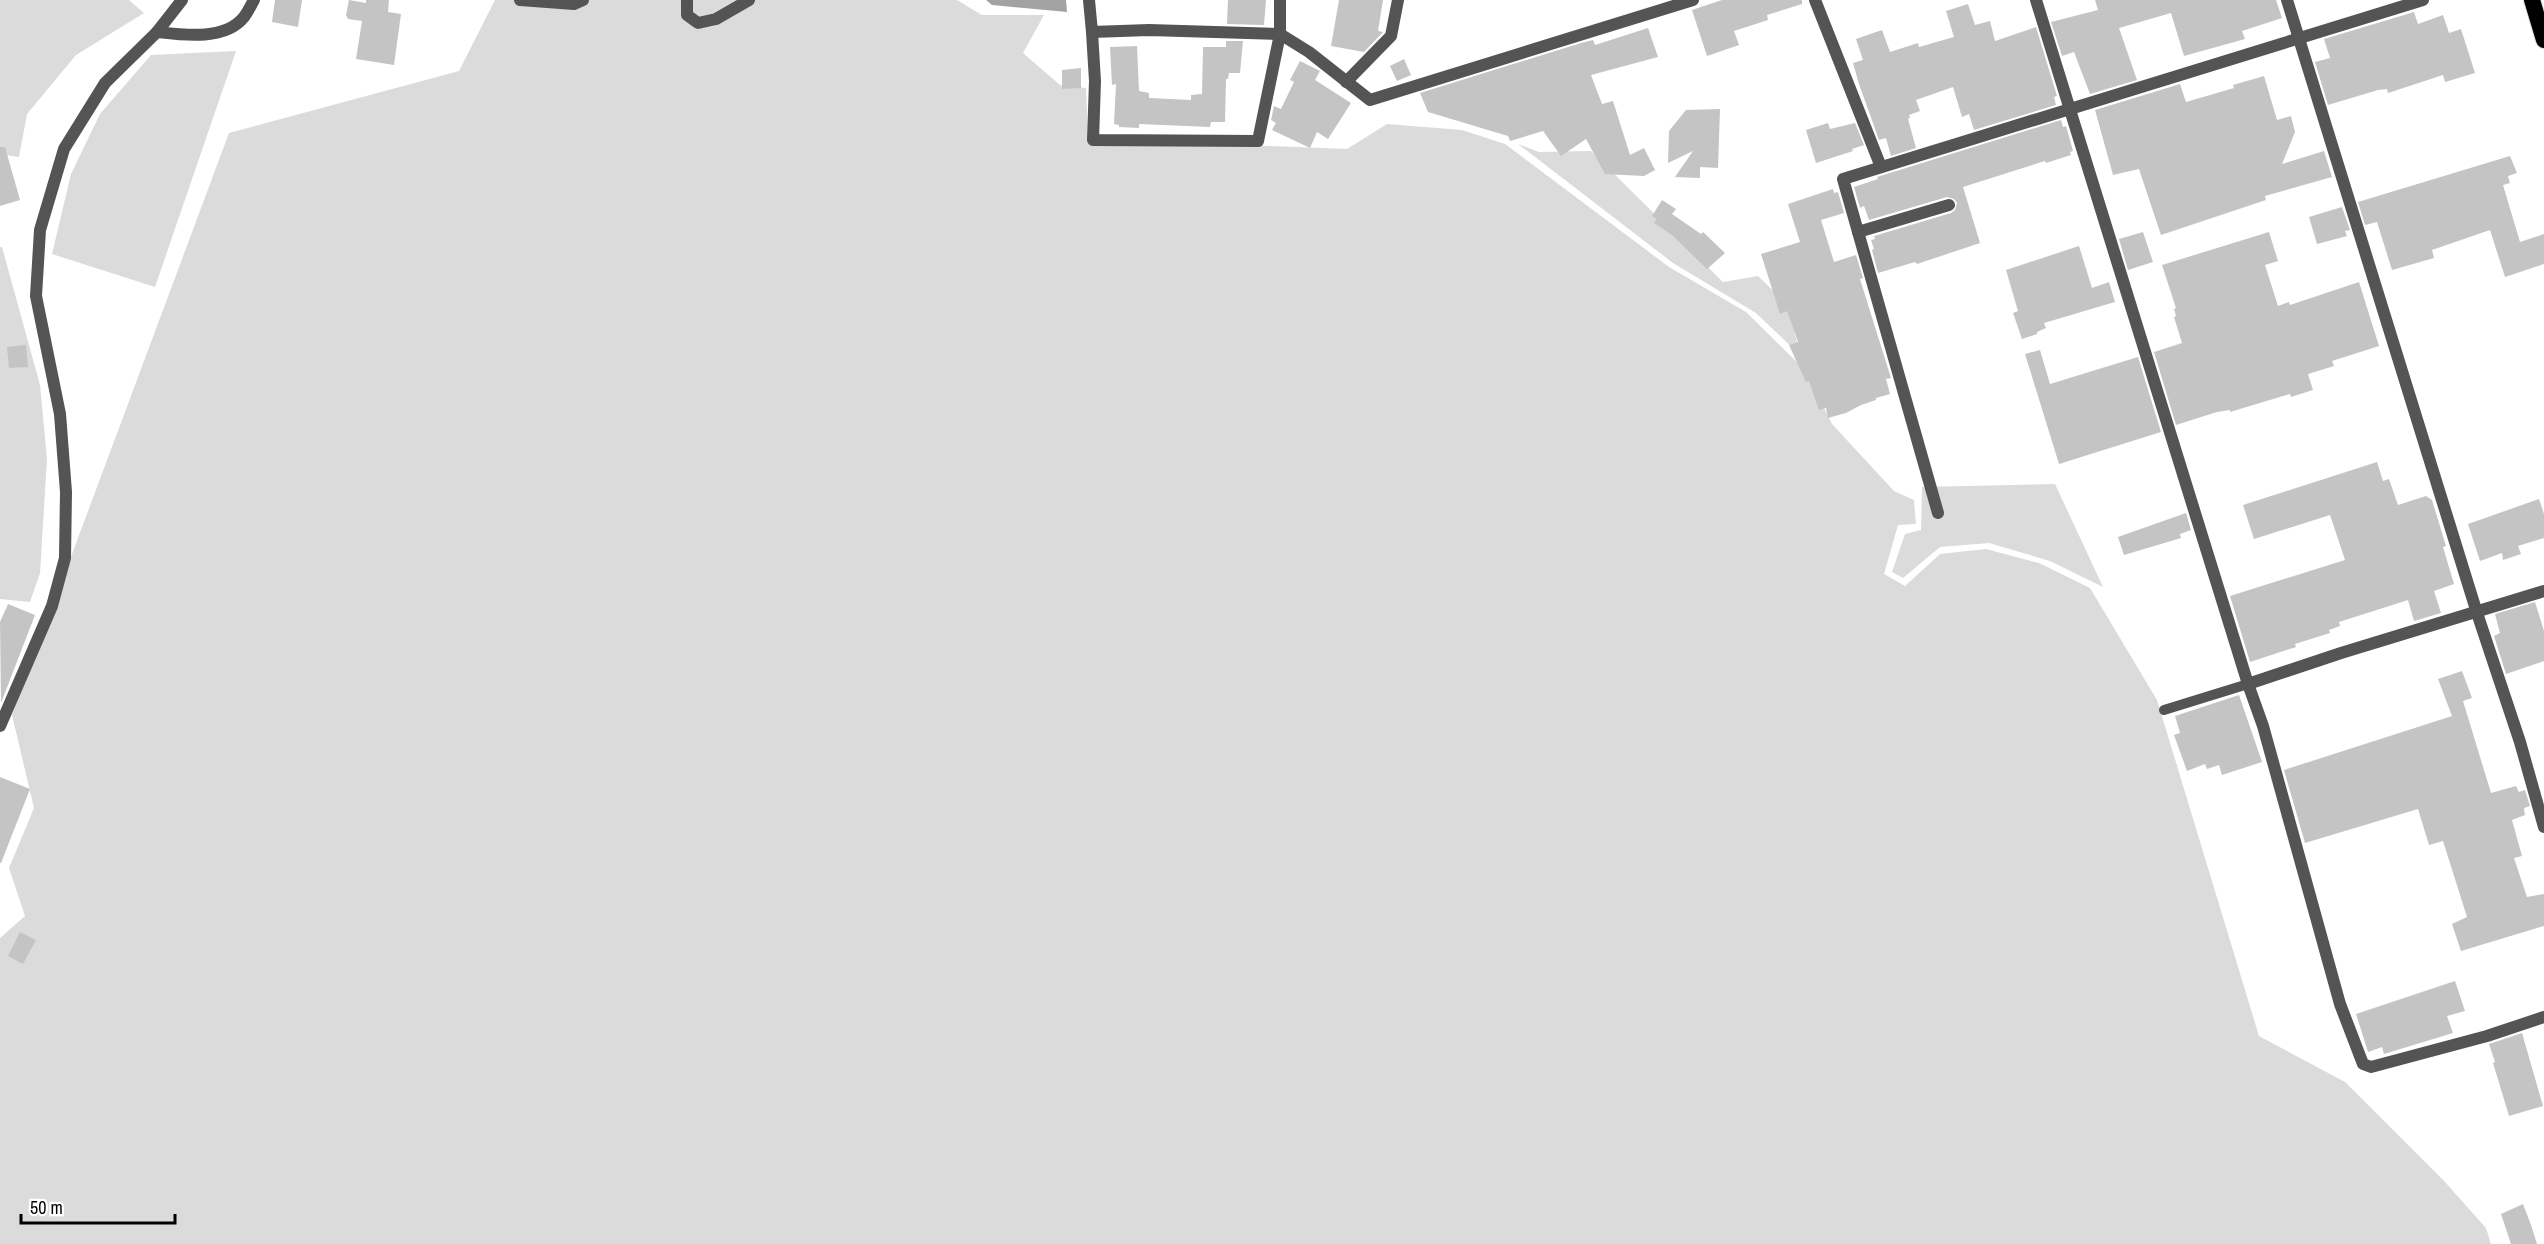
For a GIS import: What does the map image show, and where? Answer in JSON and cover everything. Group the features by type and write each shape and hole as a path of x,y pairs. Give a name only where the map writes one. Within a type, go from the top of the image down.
{"highway":[{"path":"2532,0 2544,40"}],"street":[{"path":"0,726 52,606 65,558 66,492 60,414 36,296 40,230 64,149 105,83 157,33 182,0"},
{"path":"157,33 193,36 226,30 243,19 254,0"},
{"path":"520,0 573,4 583,0"},
{"path":"687,0 687,15 698,23 716,19 749,0"},
{"path":"1089,0 1095,81 1093,140 1258,141 1280,34 1281,0"},
{"path":"1346,82 1391,36 1398,0"},
{"path":"1092,32 1149,30 1280,34 1309,52 1370,100 1693,0"},
{"path":"1815,0 1881,167"},
{"path":"2036,0 2263,726 2340,1004 2363,1064 2371,1067 2487,1036 2544,1017"},
{"path":"2287,0 2476,613 2520,742 2544,827"},
{"path":"1938,513 1843,180 2423,0"},
{"path":"1858,232 1949,205"},
{"path":"2248,684 2341,652 2544,591"}],"lane":[{"path":"2163,710 2248,684"}],"shaded area":[{"path":"0,0 129,0 144,13 76,55 27,114 19,157 0,154"},
{"path":"495,0 957,0 982,15 1044,15 1023,53 1060,85 1086,88 1088,139 1347,149 1387,124 1462,130 1505,144 1669,267 1746,312 1805,370 1832,424 1894,491 1914,500 1916,524 1898,525 1884,574 1905,586 1940,554 1986,549 2039,563 2090,588 2157,700 2259,1036 2345,1082 2445,1182 2486,1228 2491,1244 0,1244 0,938 25,916 9,868 34,808 12,715 229,133 459,71"},
{"path":"986,0 1066,0 1067,12 992,5"},
{"path":"236,51 155,287 52,254 71,174 100,114 151,55"},
{"path":"1518,144 1539,152 1591,151 1723,282 1758,276 1786,303 1801,356 1756,313 1673,263"},
{"path":"0,247 2,247 40,385 47,459 40,573 30,602 0,599"},
{"path":"2055,484 2103,587 2050,561 1989,543 1940,547 1903,578 1892,572 1905,534 1921,530 1922,487"}],"building":[{"path":"275,0 302,0 298,27 272,22"},
{"path":"349,0 366,3 366,0 389,0 388,12 401,14 394,65 356,59 362,21 348,19 346,15"},
{"path":"1228,0 1266,0 1264,25 1227,24"},
{"path":"1339,0 1383,0 1378,31 1383,32 1364,52 1331,46"},
{"path":"1722,0 1802,0 1802,4 1767,15 1768,20 1734,31 1739,45 1707,56 1692,10"},
{"path":"2095,0 2276,0 2282,18 2242,31 2245,39 2184,56 2171,13 2119,28 2137,80 2090,94 2074,52 2062,56 2051,22 2098,10"},
{"path":"1968,4 1975,25 1990,21 1995,41 2036,27 2057,96 2054,97 2056,105 1974,130 1969,114 1962,117 1953,87 1916,100 1920,111 1909,115 1908,119 1916,148 1891,156 1886,138 1879,140 1859,84 1853,63 1863,60 1856,39 1882,30 1890,52 1918,43 1919,47 1954,37 1946,11"},
{"path":"2414,12 2418,24 2443,15 2449,33 2461,29 2475,73 2445,82 2443,75 2388,93 2387,89 2378,90 2328,105 2315,62 2330,58 2324,39"},
{"path":"1648,28 1658,57 1591,75 1602,104 1613,101 1630,155 1644,148 1655,170 1644,176 1605,174 1586,139 1561,156 1543,131 1510,141 1508,136 1428,112 1420,93 1581,43 1593,40 1595,45"},
{"path":"1226,41 1243,41 1240,73 1229,73 1226,79 1225,122 1211,122 1210,127 1139,124 1139,128 1119,127 1114,124 1116,84 1112,85 1110,47 1137,46 1139,91 1149,93 1149,98 1191,100 1191,95 1202,94 1203,47 1226,47"},
{"path":"1404,59 1411,75 1397,81 1390,66"},
{"path":"1300,61 1320,71 1315,80 1351,103 1328,139 1317,132 1310,148 1272,130 1276,123 1271,120 1274,106 1281,109 1294,82 1290,80"},
{"path":"1081,68 1081,88 1062,89 1062,70"},
{"path":"2264,76 2277,120 2291,116 2295,132 2282,164 2324,151 2332,177 2265,196 2266,200 2161,235 2139,169 2113,175 2095,110 2180,84 2186,102 2234,88 2233,85"},
{"path":"1720,109 1718,168 1700,167 1700,178 1675,177 1693,151 1668,163 1669,131 1686,110"},
{"path":"2061,120 2063,127 2066,126 2073,151 2070,152 2071,155 1963,187 1980,243 1917,264 1915,262 1878,273 1872,250 1874,249 1871,240 1875,239 1874,236 1951,213 1955,210 1957,203 1954,199 1947,197 1869,220 1864,206 1860,208 1854,187 1878,179 1877,177"},
{"path":"1828,123 1830,129 1855,123 1864,145 1816,163 1806,130"},
{"path":"0,147 5,147 20,200 0,206"},
{"path":"2510,156 2517,173 2508,176 2510,183 2503,185 2520,242 2544,234 2544,264 2505,277 2490,230 2432,250 2434,258 2392,270 2377,222 2365,225 2358,202"},
{"path":"1833,189 1834,193 1838,192 1844,213 1821,220 1834,262 1856,255 1863,278 1860,279 1891,378 1886,379 1890,394 1876,398 1846,413 1828,418 1826,408 1819,410 1809,381 1806,382 1789,345 1798,342 1787,311 1780,314 1761,254 1800,242 1788,204"},
{"path":"1662,200 1676,209 1672,214 1701,234 1703,232 1725,253 1707,269 1672,235 1654,223 1657,219 1652,216"},
{"path":"2342,207 2350,230 2345,231 2347,236 2317,244 2309,217"},
{"path":"2143,232 2153,262 2128,270 2119,239"},
{"path":"2269,232 2278,261 2265,265 2278,306 2289,302 2290,305 2359,282 2379,346 2332,361 2334,366 2308,374 2313,390 2291,397 2290,394 2230,412 2230,410 2217,412 2176,425 2154,352 2182,343 2174,317 2176,308 2162,265"},
{"path":"2079,246 2092,288 2109,282 2115,302 2044,323 2046,328 2022,339 2013,313 2018,311 2006,270"},
{"path":"26,345 28,367 9,368 7,347"},
{"path":"2040,350 2050,384 2138,357 2161,432 2059,464 2025,354"},
{"path":"2377,462 2383,481 2389,479 2398,505 2426,496 2432,500 2446,546 2443,547 2454,584 2434,591 2441,613 2414,621 2408,600 2339,622 2340,626 2329,630 2330,633 2250,662 2230,596 2345,560 2330,515 2254,539 2243,505"},
{"path":"2539,499 2544,514 2544,538 2518,546 2521,554 2503,560 2502,553 2480,561 2468,524"},
{"path":"2186,513 2191,530 2180,534 2181,538 2124,555 2118,537"},
{"path":"2535,602 2544,631 2544,661 2506,674 2494,636 2500,633 2495,614"},
{"path":"8,604 35,615 1,703 0,622"},
{"path":"2462,671 2472,698 2463,701 2491,793 2516,786 2519,792 2525,790 2530,806 2524,808 2525,815 2512,820 2522,856 2514,858 2527,897 2544,894 2544,926 2461,951 2452,924 2467,917 2443,841 2429,845 2418,809 2305,843 2284,770 2452,716 2438,679"},
{"path":"2239,695 2262,762 2222,775 2219,765 2207,769 2205,764 2187,771 2174,735 2180,733 2175,716"},
{"path":"0,777 30,789 1,863 0,863"},
{"path":"20,932 36,940 23,964 8,956"},
{"path":"2455,981 2465,1011 2447,1016 2453,1033 2384,1054 2382,1047 2368,1052 2356,1014"},
{"path":"2522,1033 2543,1106 2509,1116 2489,1044"},
{"path":"2523,1204 2537,1244 2511,1244 2501,1214"}]}
